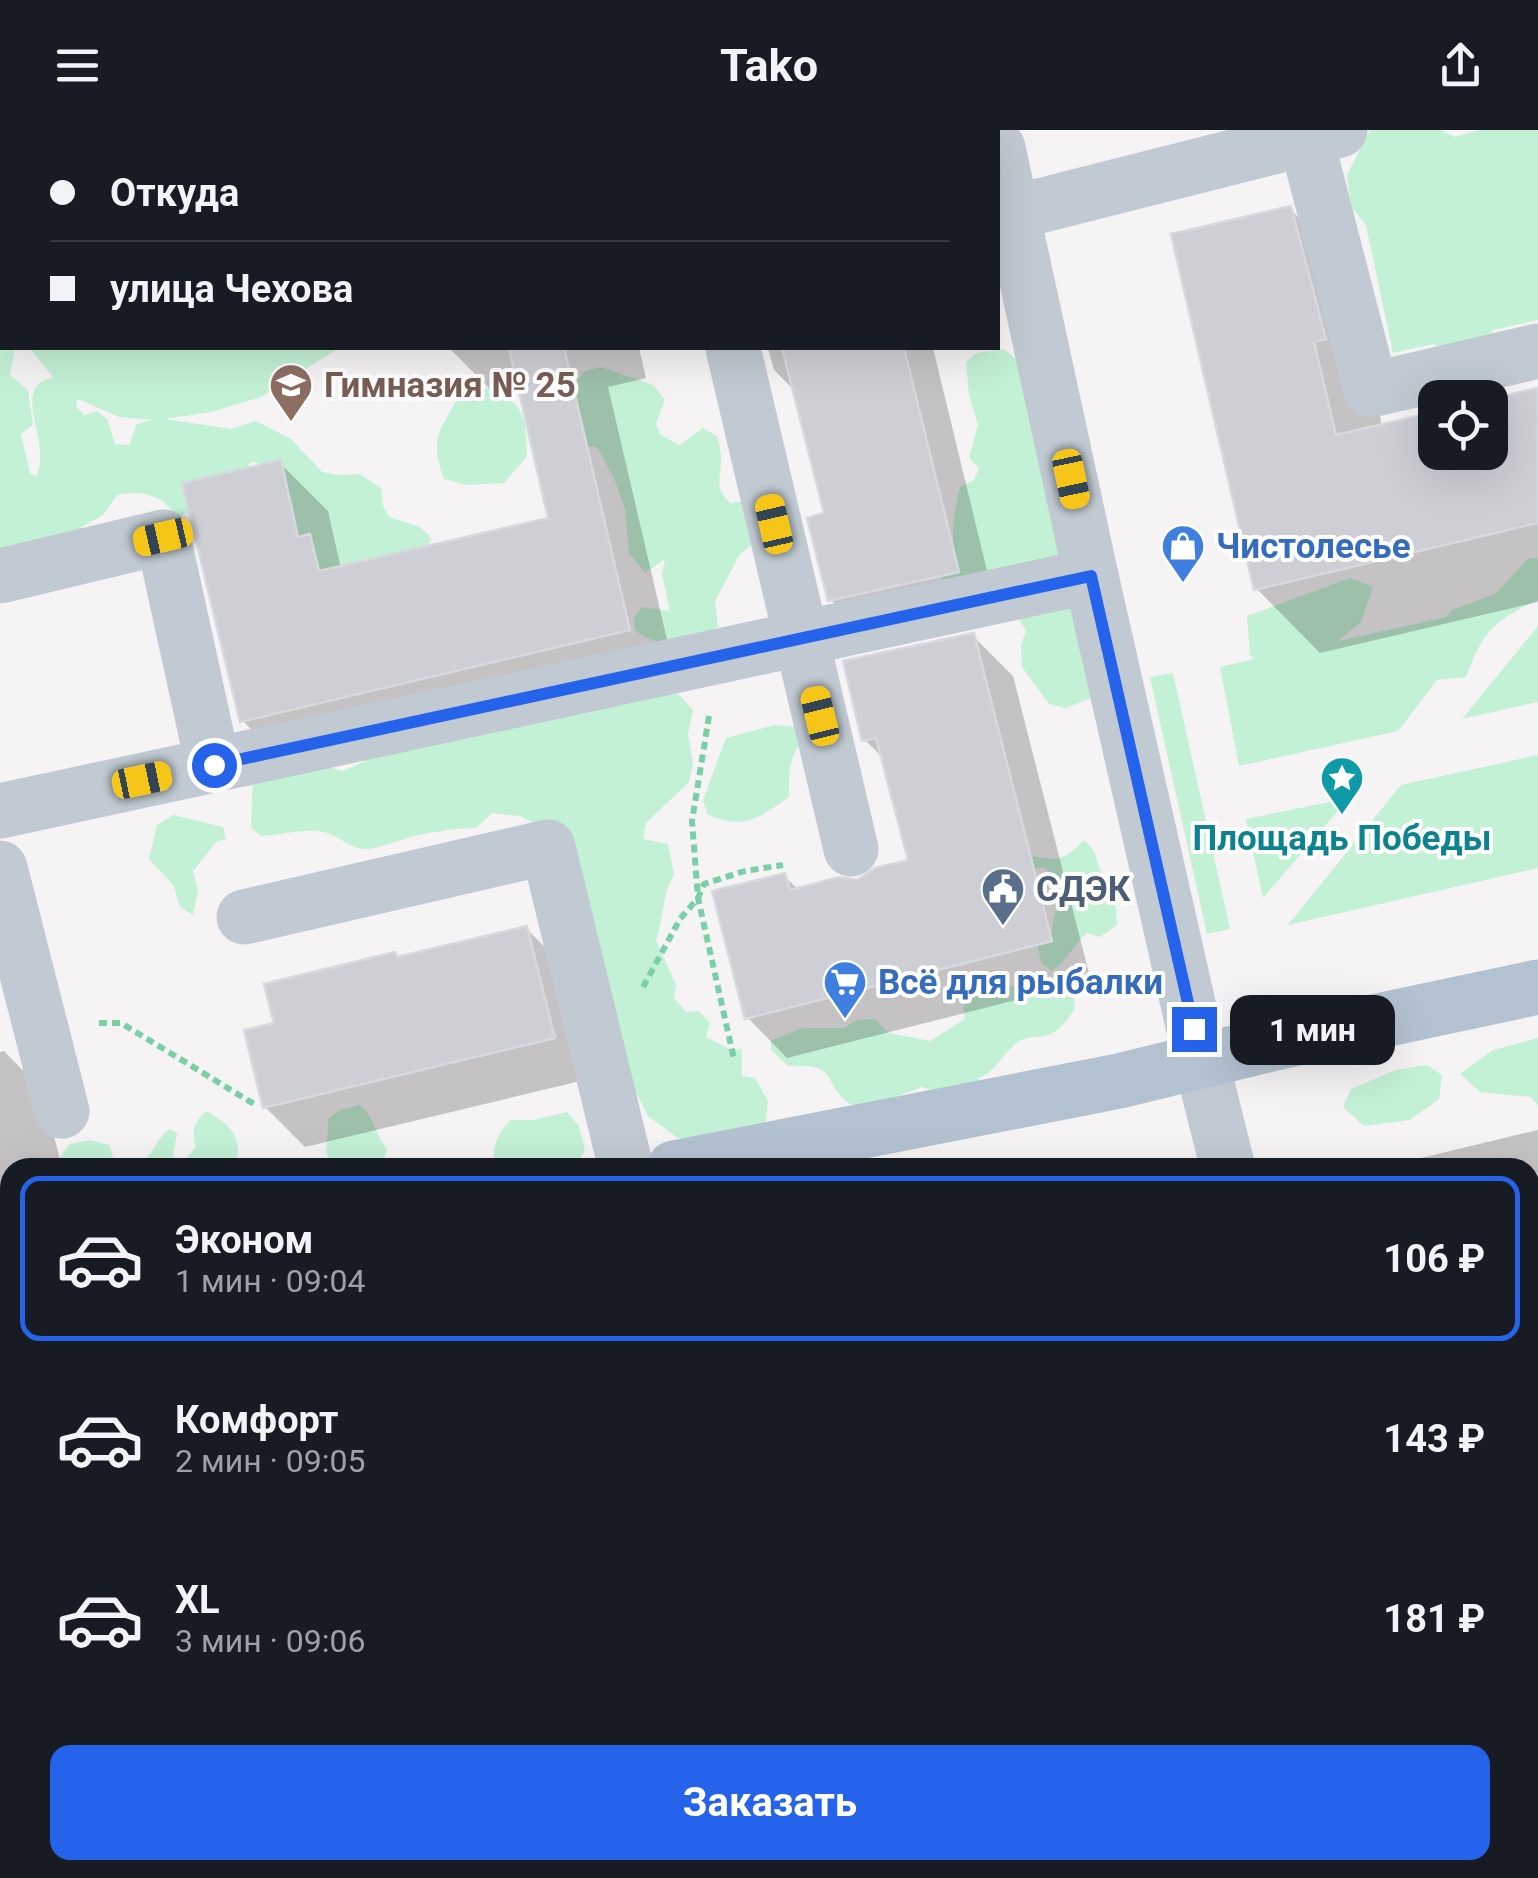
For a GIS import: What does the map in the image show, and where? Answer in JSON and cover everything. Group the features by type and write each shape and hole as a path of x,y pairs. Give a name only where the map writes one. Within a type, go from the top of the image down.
{"main road":[{"path":"725,1158 1119,1081 1538,987"}],"street":[{"path":"1011,213 1324,134 1371,390 1538,351"},
{"path":"1000,158 1091,576 1225,1158"},
{"path":"733,350 851,849"},
{"path":"0,576 163,537 214,765"},
{"path":"0,811 1091,576"},
{"path":"244,918 548,846 624,1158"},
{"path":"0,868 62,1111"}],"path":[{"path":"707,660 708,716 692,821 698,898 734,1059"},
{"path":"638,1001 644,982 680,918 698,898 704,884 783,864"},
{"path":"39,1022 121,1023 254,1104"}],"green space":[{"path":"1370,130 1441,130 1455,137 1479,130 1538,130 1538,320 1493,330 1485,343 1442,349 1433,344 1393,353 1366,225 1351,207 1347,175"},
{"path":"0,350 15,350 10,375 28,390 33,425 21,434 30,474 37,476 40,452 32,400 37,385 53,377 32,350 336,350 261,397 211,412 165,419 231,429 256,421 291,439 322,472 359,474 381,488 389,517 420,527 432,539 427,546 319,571 310,534 298,537 280,480 264,465 252,462 208,503 187,514 175,516 150,495 117,495 103,515 80,528 76,544 0,560","holes":["78,399 119,417 152,420 137,424 129,445 115,444 107,419 97,411 84,415 76,406"]},
{"path":"1000,350 1026,367 1063,548 1058,564 950,593 937,568 957,563 953,525 960,487 974,480 979,468 969,458 978,425 969,395 966,362 976,353"},
{"path":"601,367 653,385 665,400 656,424 660,434 679,445 703,428 718,437 722,493 730,503 749,501 759,539 740,554 715,601 718,627 697,636 676,642 655,641 635,630 634,618 642,607 670,611 662,574 665,559 645,573 629,553 625,509 597,447 569,445 576,382 585,371"},
{"path":"490,387 511,400 522,414 527,456 504,483 467,485 444,479 437,454 442,426 460,394"},
{"path":"1529,558 1538,559 1538,600 1500,621 1478,648 1466,677 1437,680 1398,731 1239,766 1220,667 1255,659 1250,655 1247,616 1350,578 1373,587 1361,622 1338,641 1446,617 1452,610 1495,594"},
{"path":"1069,598 1098,696 1065,708 1049,704 1022,667 1021,645 1026,631 1019,619"},
{"path":"1538,626 1538,702 1462,719"},
{"path":"1173,673 1230,929 1207,934 1150,677"},
{"path":"660,674 693,710 688,734 693,764 689,782 646,823 643,839 668,844 674,875 656,940 676,985 674,998 686,1012 699,1011 710,1023 706,1037 732,1050 742,1049 742,1076 755,1078 768,1101 765,1128 701,1149 648,1116 552,928 536,917 536,824 520,816 492,813 476,828 452,829 368,849 324,832 261,836 251,828 253,776 287,754 342,771 364,762 374,731"},
{"path":"775,725 795,727 803,740 792,760 789,797 769,811 741,822 707,814 703,800 726,738"},
{"path":"1538,755 1538,868 1288,925 1401,785"},
{"path":"1349,798 1263,898 1246,819"},
{"path":"173,815 223,827 226,839 216,842 193,871 198,890 193,915 180,907 174,886 149,859 157,825"},
{"path":"1084,840 1093,851 1112,895 1117,925 1100,937 1087,933 1052,971 1042,964 1037,945 1053,941 1056,887 1045,868 1033,868 1031,856 1060,858"},
{"path":"1054,980 1072,994 1075,1009 1054,1032 1015,1044 991,1071 979,1078 976,1088 934,1091 922,1087 876,1104 853,1106 842,1098 824,1072 788,1066 771,1050 771,1041 802,1028 844,1028 856,1020 875,1019 889,1033 930,1041 965,1019 963,1007 971,995 1003,983 1028,993 1039,982"},
{"path":"1538,1038 1538,1106 1531,1097 1480,1092 1460,1074 1493,1050"},
{"path":"1427,1065 1442,1075 1439,1099 1410,1120 1364,1126 1343,1107 1351,1089 1396,1070"},
{"path":"360,1105 387,1149 384,1158 329,1158 328,1119 340,1110"},
{"path":"206,1111 223,1122 236,1140 238,1158 187,1158 196,1147 194,1136"},
{"path":"567,1112 579,1126 585,1150 581,1158 494,1158 496,1141 511,1120 534,1120"},
{"path":"170,1129 177,1133 173,1158 147,1158"},
{"path":"90,1140 109,1145 113,1158 60,1158 70,1144"}],"building":[{"path":"1291,206 1326,339 1314,342 1336,435 1418,416 1418,470 1508,470 1508,395 1538,388 1538,523 1254,590 1171,234"},
{"path":"509,350 564,350 630,630 240,722 182,483 281,460 298,537 310,534 319,571 548,518"},
{"path":"783,350 904,350 959,572 828,601 807,518 824,513"},
{"path":"974,633 1052,941 745,1019 712,891 785,873 790,890 839,877 857,880 875,868 908,860 876,738 862,741 843,661"},
{"path":"527,926 555,1038 263,1108 244,1030 274,1023 264,984 395,952 397,957"}],"place":[{"name":"Гимназия № 25","path":"291,423"},
{"name":"Чистолесье","path":"1183,584"},
{"name":"Площадь Победы","path":"1342,816"},
{"name":"СДЭК","path":"1003,927"},
{"name":"Всё для рыбалки","path":"845,1020"}],"route":[{"path":"214,765 1091,576 1194,1029"}]}
